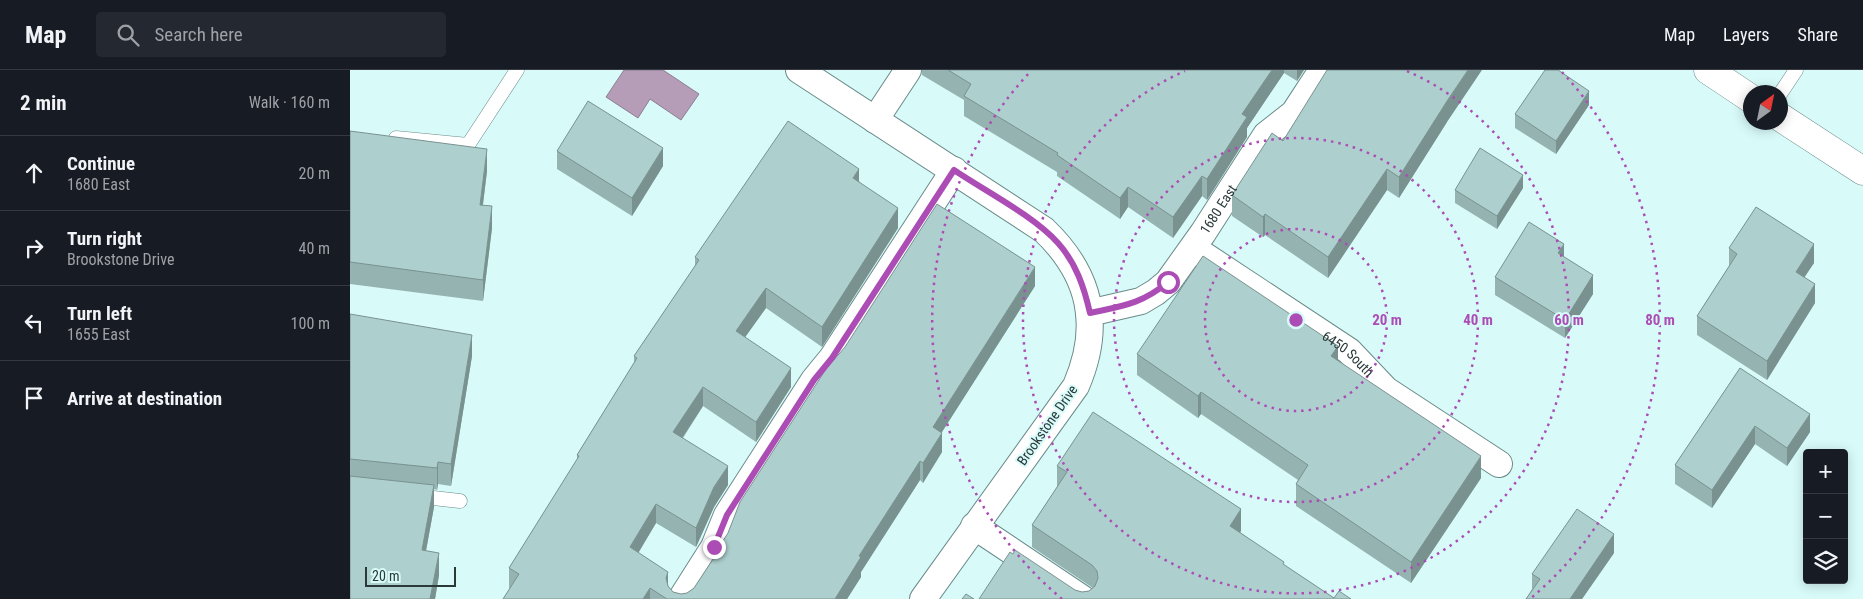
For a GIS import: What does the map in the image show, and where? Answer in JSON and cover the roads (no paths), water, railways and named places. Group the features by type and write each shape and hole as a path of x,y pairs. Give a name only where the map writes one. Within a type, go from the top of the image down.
{"street":[{"name":"Brookstone Drive","path":"798,70 1028,219 1058,244 1078,275 1086,293 1091,332 1084,369 1076,386 923,599"},
{"path":"875,120 908,70"},
{"name":"1680 East","path":"1090,313 1142,300 1168,282 1193,248 1266,135 1294,112 1322,70"},
{"path":"1708,70 1743,93"},
{"path":"1788,123 1863,171"},
{"path":"680,599 714,547 727,515 814,380 832,358 954,170"},
{"name":"6450 South","path":"1193,248 1349,351 1386,390 1500,464"},
{"path":"974,526 1084,599"}],"lane":[{"path":"380,137 468,145 517,70"},
{"path":"1786,85 1796,70"},
{"path":"405,495 460,501"}]}
